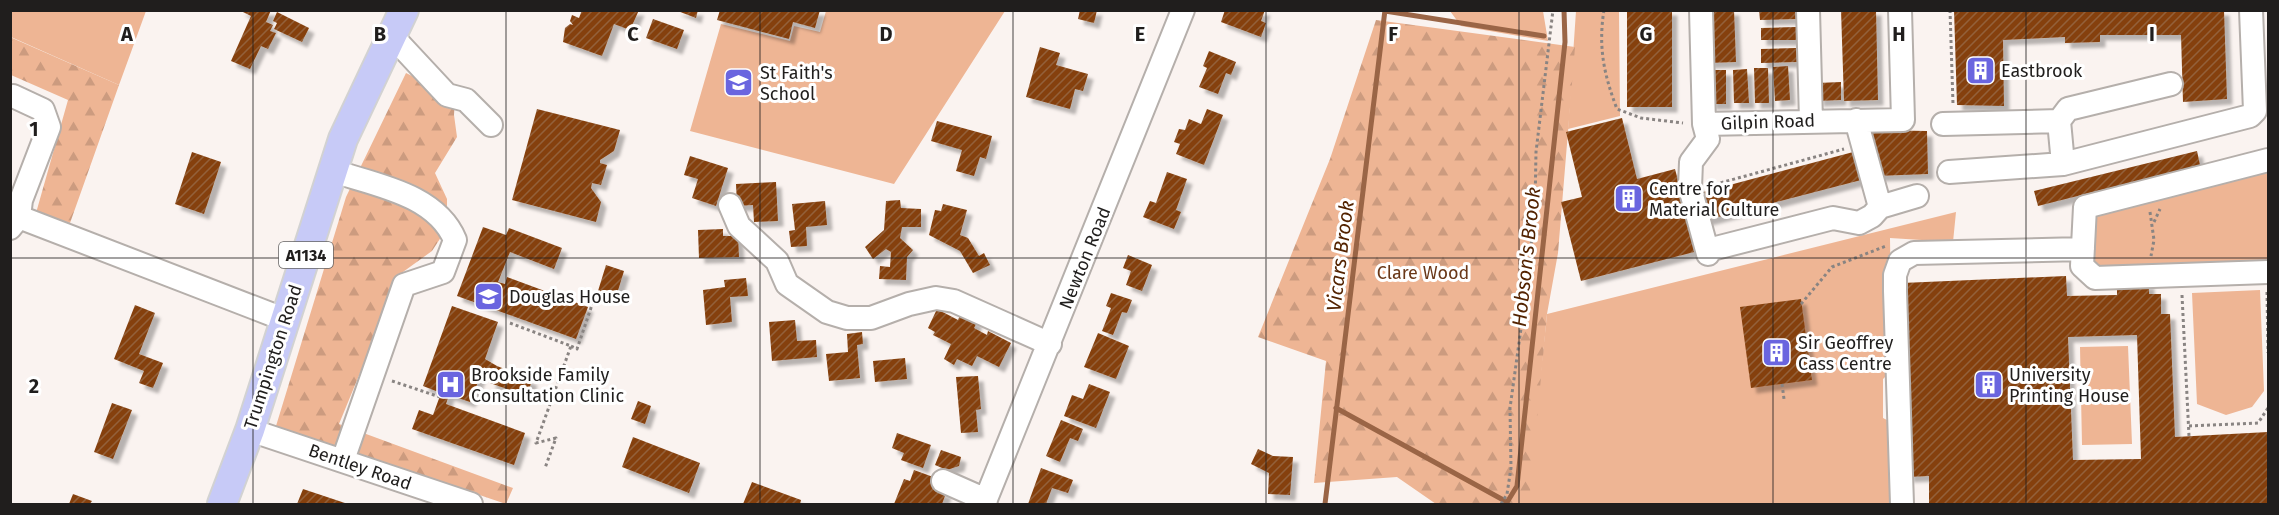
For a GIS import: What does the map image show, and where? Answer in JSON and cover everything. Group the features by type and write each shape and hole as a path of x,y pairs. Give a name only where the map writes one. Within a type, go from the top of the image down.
{"main road":[{"name":"Trumpington Road","path":"222,504 250,430 344,139 404,10"}],"street":[{"name":"Newton Road","path":"985,502 1183,10"},
{"path":"1701,10 1704,134 1691,162 1690,188 1712,251 1833,218 1859,223 1880,207 1917,196"},
{"path":"1808,10 1811,121"},
{"name":"Gilpin Road","path":"1704,134 1811,121 1903,120 1900,10"},
{"path":"1949,172 2063,164 2250,117 2255,111 2256,103 2252,10"},
{"path":"392,36 447,95 466,99 491,125"},
{"path":"2063,164 2059,122 2068,110 2171,84"},
{"path":"13,96 43,110 49,127 15,222 286,320"},
{"path":"1856,120 1880,207"},
{"path":"1943,124 2059,122"},
{"path":"2267,278 2181,275 2095,278 2082,266 2085,207 2268,160"},
{"path":"333,171 413,198 438,214 455,238 443,272 404,285 342,460"},
{"path":"730,205 739,226 777,261 787,284 827,312 847,318 871,318 909,304 936,298 954,301 1050,344"},
{"path":"1902,504 1895,291 1900,261 1914,253 2083,249"},
{"name":"Bentley Road","path":"250,430 471,504"},
{"path":"943,481 985,502"}],"path":[{"path":"1501,504 1508,494 1511,468 1510,408 1528,274 1536,152 1553,10"},
{"path":"1604,10 1600,45 1605,78 1617,109 1704,134"},
{"path":"1950,10 1953,104"},
{"path":"1839,143 1862,144"},
{"path":"1701,189 1862,144"},
{"path":"2144,192 2153,224 2154,240 2146,276"},
{"path":"1801,304 1832,267 1886,246"},
{"path":"2181,275 2189,436"},
{"path":"2267,278 2268,353"},
{"path":"510,323 577,349 596,296"},
{"path":"545,468 556,438 536,443 571,346"},
{"path":"373,374 440,398"},
{"path":"1782,384 1784,399"},
{"path":"2189,426 2258,423 2268,408"}],"green space":[{"path":"11,11 146,11 119,85 11,37"},
{"path":"826,11 1005,11 894,184 690,131 721,24 790,41 794,26 820,32"},
{"path":"1450,11 1543,11 1548,41 1461,26"},
{"path":"1576,11 1619,11 1620,116 1568,129"},
{"name":"Clare Wood","path":"1376,20 1575,47 1558,253 1547,314 1529,504 1436,504 1397,477 1314,483 1326,361 1258,337 1330,159"},
{"path":"10,37 119,85 70,223 36,213 68,100 11,75"},
{"path":"406,73 455,97 454,115 457,137 435,173 447,199 447,228 432,251 396,277 388,305 339,424 513,488 506,504 276,426 346,197"},
{"path":"2268,171 2268,260 2104,269 2091,260 2095,214 2103,210"},
{"path":"1956,212 1953,242 1890,238 1892,370 1883,379 1883,418 1893,423 1895,504 1524,504 1528,495 1547,314"},
{"path":"2260,290 2264,391 2252,407 2226,415 2197,404 2192,293"},
{"path":"2128,346 2132,444 2082,445 2080,347"}],"building":[{"path":"239,10 271,10 266,22 273,25 270,31 276,33 268,49 261,46 250,69 231,61 251,16"},
{"path":"582,10 639,10 630,30 614,24 602,56 563,42 565,28 570,24 573,25 570,21 572,15 579,18"},
{"path":"675,10 698,10 696,18"},
{"path":"720,10 820,10 815,28 793,22 789,39 717,20"},
{"path":"1080,10 1097,10 1094,23 1078,19"},
{"path":"1225,10 1265,10 1261,21 1266,23 1261,37 1221,22"},
{"path":"1627,10 1672,10 1672,107 1627,107"},
{"path":"1706,10 1734,10 1736,62 1708,63"},
{"path":"1759,10 1796,10 1797,19 1760,20"},
{"path":"1841,10 1876,10 1878,100 1844,101"},
{"name":"Eastbrook","path":"1954,10 2224,10 2227,99 2183,102 2181,35 2100,35 2100,42 2065,43 2065,37 2003,40 2004,106 1957,105"},
{"path":"277,12 309,28 302,42 274,29 277,23 273,21"},
{"path":"653,19 684,30 677,49 646,38"},
{"path":"1796,27 1796,40 1761,40 1761,28"},
{"path":"1040,47 1060,53 1056,65 1088,74 1083,91 1075,89 1070,109 1026,97"},
{"path":"1796,48 1797,62 1761,63 1761,49"},
{"path":"1209,51 1236,62 1231,75 1226,73 1218,94 1199,87 1207,68 1203,66"},
{"path":"1788,66 1790,100 1775,101 1773,67"},
{"path":"1754,68 1768,68 1769,103 1755,103"},
{"path":"1747,69 1749,103 1734,103 1733,70"},
{"path":"1709,70 1726,70 1726,104 1710,104"},
{"path":"1841,82 1841,100 1818,101 1817,83"},
{"path":"537,109 620,130 614,151 600,160 600,163 607,165 601,185 592,183 591,188 601,202 596,222 512,200"},
{"path":"1207,109 1223,115 1204,165 1176,154 1180,144 1174,142 1179,129 1185,130 1189,119 1201,124"},
{"name":"Centre for Material Culture","path":"1622,118 1637,179 1675,169 1683,200 1702,250 1581,281 1561,202 1582,197 1566,132"},
{"path":"937,121 992,136 986,159 980,157 974,176 956,171 962,150 931,141"},
{"path":"1869,130 1927,131 1928,174 1876,176"},
{"path":"1857,151 1865,179 1703,221 1696,194"},
{"path":"2197,151 2200,165 2038,206 2034,191"},
{"path":"192,152 221,162 204,214 175,204"},
{"path":"690,156 728,168 716,206 692,198 698,179 684,175"},
{"path":"1167,172 1187,179 1176,210 1181,212 1174,229 1143,217 1150,201 1156,203"},
{"path":"776,182 778,221 754,222 753,205 737,206 736,184"},
{"path":"900,200 901,208 921,209 921,227 902,227 900,238 913,250 907,257 906,280 879,279 880,266 890,267 891,252 886,249 873,259 865,247 884,230 886,201"},
{"path":"825,201 827,225 806,227 807,246 791,247 789,231 795,230 792,204"},
{"path":"943,204 967,210 960,235 968,238 979,256 984,253 990,265 973,273 960,251 929,235 935,210 941,211"},
{"name":"Douglas House","path":"483,227 506,235 509,228 562,248 554,269 510,252 498,282 505,284 507,277 588,307 576,339 457,296"},
{"path":"723,229 723,236 738,236 739,257 699,258 698,230"},
{"path":"1128,255 1152,265 1142,291 1126,285 1131,271 1123,268"},
{"path":"606,265 624,271 616,297 598,291"},
{"name":"University Printing House","path":"2066,276 2067,296 2117,295 2117,284 2149,283 2149,294 2161,294 2161,314 2170,314 2175,437 2268,432 2268,504 1929,504 1929,476 1908,477 1902,283","holes":["2137,335 2141,459 2073,460 2068,337"]},
{"path":"746,278 748,296 730,297 732,322 706,325 703,290 725,287 724,280"},
{"path":"1111,293 1132,300 1127,313 1122,312 1113,335 1102,331 1111,308 1106,306"},
{"name":"Sir Geoffrey Cass Centre","path":"1801,299 1812,380 1751,388 1740,307"},
{"path":"135,305 155,313 139,354 163,363 153,388 139,383 144,371 114,359"},
{"name":"Brookside Family Consultation Clinic","path":"452,306 498,322 485,359 532,380 527,396 490,383 493,373 484,367 470,402 449,395 446,404 525,433 514,465 412,429 419,410 433,415 441,393 423,386"},
{"path":"937,309 958,320 961,313 977,322 974,328 987,335 988,331 1011,343 999,367 977,356 972,366 957,359 954,365 944,359 951,344 933,335 935,332 928,328"},
{"path":"795,320 797,341 816,340 817,357 772,361 769,322"},
{"path":"862,332 863,344 857,345 860,378 829,381 826,354 848,352 847,334"},
{"path":"1098,333 1129,346 1116,379 1084,367"},
{"path":"905,358 907,379 875,382 873,361"},
{"path":"978,376 981,409 976,410 978,432 961,433 956,377"},
{"path":"1089,384 1110,392 1096,428 1064,416 1072,395 1083,399"},
{"path":"638,401 651,406 645,424 631,419"},
{"path":"112,403 132,410 113,459 94,452"},
{"path":"1061,420 1083,429 1078,441 1070,438 1060,462 1046,456"},
{"path":"897,433 931,445 923,468 901,460 904,453 892,448"},
{"path":"633,437 700,463 689,493 622,467"},
{"path":"1258,449 1273,456 1293,457 1290,495 1268,494 1269,473 1251,464"},
{"path":"941,450 961,457 959,466 947,470 935,465"},
{"path":"1041,468 1073,480 1068,493 1052,488 1046,504 1028,504"},
{"path":"914,470 936,478 932,488 946,493 942,504 894,504 904,479 910,481"},
{"path":"752,482 801,500 800,504 743,504"},
{"path":"303,489 348,504 297,504"},
{"path":"73,494 92,501 90,504 69,504"}],"waterway":[{"name":"Vicars Brook","path":"1325,504 1385,10"},
{"name":"Hobson's Brook","path":"1506,504 1517,486 1565,42 1564,10"},
{"path":"1385,11 1544,36"},
{"path":"1336,408 1507,502"}],"place":[{"name":"Eastbrook","path":"1980,71"},
{"name":"St Faith's School","path":"739,83"},
{"name":"Centre for Material Culture","path":"1628,199"},
{"name":"Douglas House","path":"488,297"},
{"name":"Sir Geoffrey Cass Centre","path":"1777,353"},
{"name":"Brookside Family Consultation Clinic","path":"450,385"},
{"name":"University Printing House","path":"1988,385"}]}
